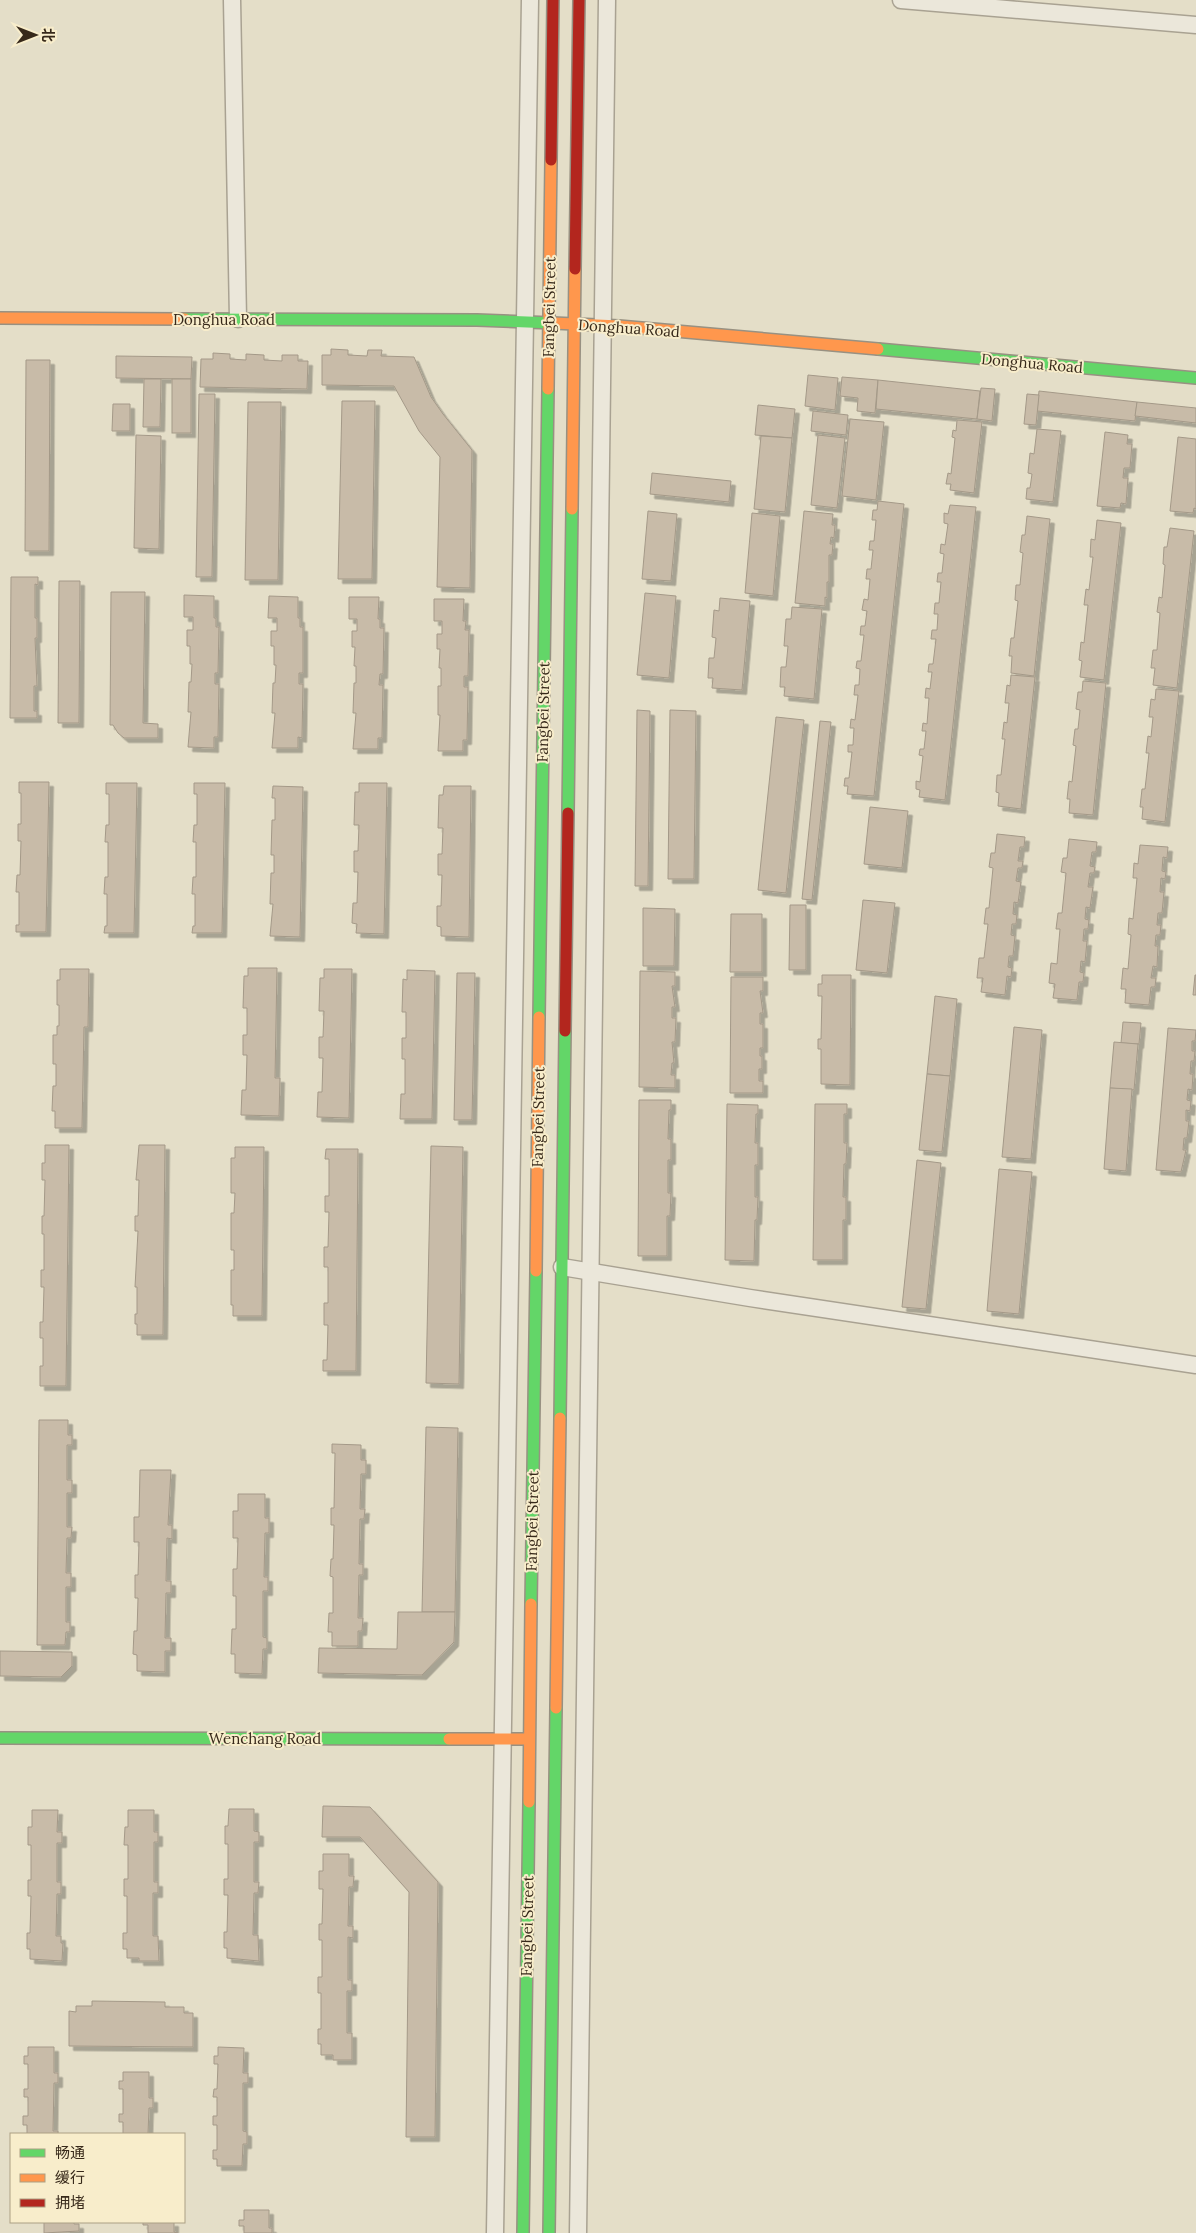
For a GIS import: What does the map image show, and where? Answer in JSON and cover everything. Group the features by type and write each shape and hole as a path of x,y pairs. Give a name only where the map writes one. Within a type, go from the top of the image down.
{"main road":[{"name":"Fangbei Street","path":"523,2233 552,0"},
{"name":"Fangbei Street","path":"549,2233 579,0"},
{"name":"Donghua Road","path":"0,318 525,322 603,325 1196,378"},
{"name":"Wenchang Road","path":"0,1738 529,1739"}],"street":[{"path":"232,0 238,319"},
{"path":"495,2233 530,0"},
{"path":"578,2233 607,0"},
{"path":"901,0 1196,25"},
{"path":"562,1267 750,1298 1196,1365"}],"building":[{"path":"331,349 348,350 348,355 367,356 368,350 382,350 381,356 414,357 431,397 472,450 470,588 437,587 440,457 419,431 394,386 322,385 322,355 331,355"},
{"path":"213,353 230,354 230,359 246,360 246,354 264,355 264,360 282,361 282,355 298,355 298,361 308,361 307,389 200,387 201,359 213,359"},
{"path":"116,356 192,357 191,379 116,378"},
{"path":"26,360 50,360 49,551 25,551"},
{"path":"808,375 838,378 835,410 805,406"},
{"path":"842,377 878,380 875,413 857,411 858,398 840,396"},
{"path":"144,379 161,379 160,427 143,427"},
{"path":"172,379 191,379 191,433 172,433"},
{"path":"878,380 980,391 977,419 876,409"},
{"path":"981,388 995,389 992,421 977,419"},
{"path":"1039,391 1137,402 1135,421 1037,411"},
{"path":"199,394 215,394 212,577 196,577"},
{"path":"1027,394 1039,395 1036,425 1024,424"},
{"path":"342,401 375,401 372,579 338,579"},
{"path":"248,402 281,402 278,580 245,580"},
{"path":"1137,402 1196,408 1196,423 1135,416"},
{"path":"113,404 130,404 130,431 112,431"},
{"path":"758,405 795,409 792,438 755,435"},
{"path":"813,411 848,415 846,435 811,431"},
{"path":"850,419 884,422 876,500 842,496"},
{"path":"957,420 982,422 974,493 950,490 951,484 946,484 948,473 951,474 955,438 952,437 953,430 956,431"},
{"path":"1037,429 1061,431 1053,502 1026,499 1027,488 1030,488 1032,474 1028,473 1030,453 1034,454"},
{"path":"1105,432 1128,435 1127,444 1132,444 1130,468 1124,468 1123,478 1128,478 1126,504 1121,503 1120,508 1097,506"},
{"path":"136,435 161,436 159,549 134,548"},
{"path":"818,435 845,438 837,508 811,505"},
{"path":"761,436 792,438 785,512 754,509"},
{"path":"1178,437 1196,439 1196,509 1194,508 1193,513 1170,511"},
{"path":"652,473 731,481 729,502 650,494"},
{"path":"878,501 904,504 874,796 847,794 848,786 844,786 845,778 849,778 852,752 848,752 848,745 853,745 854,728 850,728 851,719 855,720 858,695 854,695 855,685 859,685 860,669 856,668 857,661 861,661 864,635 860,635 861,626 865,626 867,611 862,610 864,599 868,600 870,579 866,579 867,569 871,569 873,550 869,550 870,541 874,541 876,520 872,520 873,510 877,510"},
{"path":"950,505 976,507 945,800 919,797 920,790 916,789 916,781 920,782 923,756 919,755 920,749 924,749 926,731 922,731 923,723 927,724 929,698 925,698 926,688 930,689 932,672 928,672 929,664 933,664 936,639 931,639 932,630 937,630 938,614 934,614 935,603 939,603 941,582 937,582 938,573 942,573 944,554 940,553 941,544 945,545 948,524 944,523 944,513 948,514"},
{"path":"648,511 677,514 671,581 642,579"},
{"path":"804,511 833,514 832,525 835,525 834,538 831,537 830,544 833,544 832,555 829,555 829,582 827,582 825,606 795,603"},
{"path":"752,513 780,516 773,596 745,593"},
{"path":"1027,516 1050,519 1034,676 1011,673 1012,656 1009,656 1011,638 1014,638 1018,601 1015,600 1016,585 1020,585 1023,553 1020,552 1022,535 1025,535"},
{"path":"1097,520 1121,523 1104,680 1080,677 1082,661 1079,660 1081,642 1084,643 1088,605 1084,605 1086,589 1089,590 1093,557 1090,557 1091,539 1095,540"},
{"path":"1170,528 1194,531 1177,688 1153,685 1155,668 1151,668 1153,650 1157,650 1160,613 1157,612 1159,597 1162,598 1165,565 1163,564 1164,547 1167,547"},
{"path":"11,577 38,577 38,585 35,584 37,686 34,686 34,711 37,711 37,718 10,718"},
{"path":"59,581 80,581 79,723 58,723"},
{"path":"111,592 145,592 143,723 158,724 158,738 124,738 113,725 110,725"},
{"path":"645,593 676,596 669,678 637,675"},
{"path":"184,595 214,596 214,618 216,618 216,627 219,627 218,673 215,673 215,684 219,684 218,737 214,737 214,748 188,747 191,712 188,712 189,682 191,682 192,664 190,664 190,646 187,646 187,630 193,630 193,617 184,617"},
{"path":"269,596 298,597 298,618 300,618 300,627 303,627 303,673 299,673 299,684 303,684 302,738 298,737 298,748 272,748 275,713 272,713 273,683 275,683 276,665 274,665 274,646 271,646 271,631 277,631 277,618 268,618"},
{"path":"349,597 379,597 378,619 380,619 380,628 384,628 383,674 380,674 379,685 383,685 382,738 378,738 378,749 353,749 356,713 353,713 356,666 354,666 355,647 352,647 352,631 357,631 357,619 349,619"},
{"path":"720,598 750,601 742,690 712,688 713,678 708,678 709,658 714,658 716,638 712,637 714,610 719,611"},
{"path":"434,599 464,599 463,621 466,621 465,630 469,630 468,676 464,676 464,687 468,687 467,740 463,740 463,751 438,751 440,715 438,715 438,686 441,686 441,668 439,668 440,649 437,649 437,634 442,634 442,621 434,621"},
{"path":"792,607 822,609 814,699 784,696 785,687 780,687 781,667 786,667 788,646 784,646 786,619 791,619"},
{"path":"1011,675 1035,677 1021,809 998,806 999,793 996,792 997,775 1001,775 1005,739 1002,739 1004,722 1007,723 1009,703 1005,703 1007,685 1010,686"},
{"path":"1083,681 1106,683 1093,815 1069,813 1070,799 1067,799 1069,781 1072,782 1076,746 1073,745 1075,729 1078,729 1080,710 1076,709 1078,692 1082,692"},
{"path":"1156,689 1179,691 1165,822 1142,819 1143,807 1140,807 1142,789 1145,789 1149,753 1146,753 1148,736 1151,737 1153,717 1149,717 1151,699 1155,700"},
{"path":"637,710 650,711 648,886 635,886"},
{"path":"670,710 696,711 694,879 668,879"},
{"path":"776,717 804,720 786,893 758,890"},
{"path":"820,721 831,722 812,900 802,899"},
{"path":"19,782 49,782 46,932 16,932 16,925 19,925 19,892 16,892 17,875 20,875 21,841 18,841 18,824 21,824"},
{"path":"106,783 137,783 134,933 104,933 105,926 107,926 107,894 104,894 105,877 108,877 108,842 105,842 106,825 109,825 109,794 106,794"},
{"path":"194,783 225,783 222,933 192,933 193,926 195,926 195,894 192,894 193,877 196,877 196,842 193,842 194,825 197,825 197,794 194,794"},
{"path":"359,783 387,783 384,934 356,933 357,924 352,923 353,903 357,903 358,872 354,872 354,851 358,851 359,825 354,825 355,792 359,792"},
{"path":"273,786 303,787 300,937 270,936 273,904 270,904 271,873 274,873 274,855 271,855 272,820 275,820 275,798 272,798"},
{"path":"444,786 471,786 469,937 441,936 441,927 437,926 437,906 441,906 442,875 438,875 438,854 442,854 443,828 438,828 439,795 443,795"},
{"path":"870,807 908,811 902,868 864,864"},
{"path":"997,834 1025,837 1024,847 1020,847 1018,861 1023,861 1022,868 1018,868 1016,881 1021,882 1018,903 1014,902 1013,914 1017,915 1016,924 1012,924 1011,935 1015,936 1013,956 1009,956 1008,967 1012,968 1011,977 1007,976 1005,995 981,992 983,978 977,978 979,958 984,958 988,924 984,924 986,908 989,908 993,868 989,867 991,853 995,853"},
{"path":"1069,839 1097,842 1096,852 1092,852 1090,866 1095,867 1094,873 1090,873 1088,887 1093,887 1090,908 1086,907 1085,919 1089,920 1088,929 1084,929 1083,941 1087,941 1085,962 1081,961 1080,972 1084,973 1083,982 1079,982 1077,1000 1053,998 1055,984 1049,983 1051,963 1057,964 1060,929 1056,929 1058,913 1062,913 1066,873 1061,872 1063,858 1067,858"},
{"path":"1140,845 1168,847 1167,858 1163,857 1162,871 1166,872 1165,879 1161,878 1160,892 1164,892 1162,913 1158,913 1157,925 1161,925 1160,935 1156,935 1155,946 1158,946 1157,967 1153,966 1151,978 1156,978 1155,987 1151,987 1149,1005 1125,1003 1126,989 1121,989 1123,968 1128,969 1131,935 1128,934 1129,918 1133,919 1137,878 1133,878 1134,863 1138,864"},
{"path":"863,900 895,903 887,973 856,970"},
{"path":"790,905 806,905 806,970 789,970"},
{"path":"643,908 675,909 674,966 643,966"},
{"path":"731,914 762,914 762,972 730,972"},
{"path":"248,968 277,968 275,1078 280,1078 279,1116 241,1115 242,1090 246,1090 247,1055 243,1055 243,1035 247,1035 247,1008 243,1008 244,976 248,976"},
{"path":"60,969 89,969 88,1027 84,1027 82,1128 55,1128 55,1111 52,1111 53,1086 56,1086 56,1064 53,1064 53,1035 57,1035 57,1026 59,1026 57,980 60,980"},
{"path":"324,969 352,969 349,1118 317,1117 318,1092 322,1092 323,1058 319,1058 319,1037 323,1037 324,1011 319,1011 320,978 324,978"},
{"path":"407,970 435,971 432,1119 400,1119 401,1094 405,1094 405,1059 402,1059 402,1038 406,1038 406,1012 402,1012 403,979 407,980"},
{"path":"640,971 675,972 675,986 672,986 675,1007 672,1007 672,1018 676,1018 675,1042 672,1042 674,1063 672,1063 671,1075 675,1075 675,1088 639,1087"},
{"path":"457,973 475,973 472,1120 454,1120"},
{"path":"822,975 851,975 850,1085 821,1084 821,1049 818,1049 818,1039 821,1039 822,996 818,996 818,984 822,984"},
{"path":"1195,975 1196,995 1193,995"},
{"path":"731,977 763,977 763,991 760,991 763,1013 760,1013 760,1024 763,1024 763,1048 760,1048 762,1069 759,1069 759,1081 763,1081 763,1093 730,1093"},
{"path":"935,996 957,999 950,1076 927,1074"},
{"path":"1123,1022 1141,1023 1139,1044 1121,1043"},
{"path":"1014,1027 1042,1030 1031,1159 1002,1157"},
{"path":"1168,1028 1196,1030 1195,1041 1192,1041 1192,1051 1195,1051 1194,1061 1191,1061 1190,1074 1193,1074 1192,1090 1188,1089 1187,1100 1191,1101 1190,1111 1186,1110 1186,1121 1189,1121 1187,1138 1184,1138 1183,1150 1186,1150 1181,1172 1156,1170"},
{"path":"1114,1042 1138,1044 1134,1090 1110,1088"},
{"path":"927,1074 950,1076 942,1152 919,1150"},
{"path":"1110,1088 1132,1089 1126,1171 1104,1169"},
{"path":"639,1100 671,1100 668,1139 671,1139 671,1160 668,1160 668,1193 671,1193 670,1216 667,1216 667,1256 638,1256"},
{"path":"727,1104 758,1105 755,1143 758,1143 758,1165 755,1165 755,1197 758,1197 757,1220 755,1220 754,1261 725,1260"},
{"path":"815,1104 847,1104 847,1114 844,1114 844,1143 847,1143 846,1164 844,1164 843,1197 846,1197 846,1220 843,1220 843,1260 813,1260"},
{"path":"45,1145 69,1145 66,1386 40,1386 40,1366 43,1366 43,1338 40,1338 40,1322 43,1322 44,1287 41,1287 41,1270 44,1270 42,1216 44,1216 45,1180 42,1180 42,1163 45,1163"},
{"path":"139,1145 165,1145 163,1335 137,1335 137,1324 135,1324 135,1314 137,1314 137,1287 135,1287 138,1231 135,1231 135,1216 138,1216 139,1180 136,1180"},
{"path":"431,1146 463,1147 459,1384 426,1383"},
{"path":"235,1147 264,1147 262,1316 233,1316 233,1305 231,1305 231,1270 234,1270 234,1250 231,1250 231,1213 234,1213 235,1193 231,1193 231,1158 235,1158"},
{"path":"326,1149 358,1149 356,1371 323,1371 323,1360 327,1360 328,1325 324,1325 324,1303 328,1303 328,1267 324,1267 324,1247 328,1247 329,1212 325,1212 325,1196 329,1196 329,1159 325,1159"},
{"path":"917,1160 941,1163 926,1309 902,1307"},
{"path":"999,1169 1032,1172 1019,1314 987,1311"},
{"path":"39,1420 68,1420 68,1435 72,1435 72,1445 67,1445 67,1480 72,1480 72,1493 67,1493 67,1527 72,1527 71,1538 67,1538 66,1573 71,1573 71,1587 66,1587 66,1622 70,1622 70,1632 66,1632 65,1645 37,1645"},
{"path":"426,1427 458,1428 455,1612 422,1612"},
{"path":"332,1444 361,1445 361,1460 366,1460 366,1474 361,1474 360,1509 365,1509 364,1519 360,1519 359,1564 363,1564 363,1575 359,1575 358,1618 363,1618 362,1631 358,1631 358,1646 332,1646 332,1632 328,1632 329,1613 333,1613 333,1577 330,1576 331,1559 333,1559 334,1525 331,1525 331,1508 334,1508 335,1453 332,1453"},
{"path":"140,1470 171,1470 168,1525 172,1525 172,1539 167,1538 166,1581 171,1581 171,1593 166,1593 165,1638 171,1638 171,1651 165,1651 165,1672 137,1671 137,1655 133,1654 134,1631 137,1631 138,1598 135,1598 135,1575 138,1575 139,1542 134,1542 134,1517 139,1517"},
{"path":"238,1494 265,1494 265,1518 269,1518 269,1533 265,1533 264,1577 268,1577 268,1591 263,1591 263,1637 267,1638 267,1649 263,1649 262,1674 235,1673 235,1654 231,1654 232,1629 236,1629 236,1596 233,1596 233,1569 237,1569 238,1538 233,1538 233,1511 238,1511"},
{"path":"398,1612 455,1612 454,1642 422,1675 318,1673 319,1648 397,1649"},
{"path":"0,1651 72,1652 72,1666 61,1677 0,1676"},
{"path":"323,1806 370,1807 438,1882 435,2137 406,2137 409,1892 360,1837 322,1837"},
{"path":"229,1809 254,1809 254,1831 259,1832 259,1842 254,1842 254,1882 259,1882 258,1893 254,1893 253,1935 258,1935 259,1961 227,1958 227,1948 224,1948 224,1932 227,1932 228,1895 224,1895 224,1879 228,1879 228,1844 225,1844 225,1826 228,1826"},
{"path":"32,1810 58,1810 57,1832 62,1832 62,1843 57,1843 57,1882 61,1882 61,1894 57,1894 56,1936 61,1936 61,1943 63,1943 62,1961 30,1959 30,1949 27,1949 27,1933 30,1933 31,1896 28,1896 28,1880 31,1880 31,1845 28,1845 28,1827 32,1827"},
{"path":"128,1810 154,1810 154,1832 158,1832 158,1842 154,1842 154,1882 158,1882 158,1893 153,1893 153,1936 158,1936 159,1961 139,1961 139,1958 127,1958 127,1949 123,1949 123,1933 127,1933 127,1896 124,1896 124,1879 128,1879 128,1845 124,1845 125,1827 128,1827"},
{"path":"323,1854 349,1854 349,1876 354,1876 353,1887 349,1887 348,1926 353,1926 353,1938 348,1937 348,1980 352,1980 352,1991 347,1991 347,2033 352,2033 352,2060 333,2060 333,2055 321,2055 321,2044 318,2044 318,2029 321,2029 321,1993 318,1993 318,1977 322,1977 322,1940 319,1940 319,1924 322,1924 323,1889 319,1889 319,1871 323,1871"},
{"path":"92,2001 165,2002 165,2007 184,2007 184,2013 193,2013 193,2047 69,2046 69,2011 76,2012 76,2006 92,2006"},
{"path":"28,2047 54,2047 54,2073 58,2073 58,2083 54,2083 53,2131 58,2131 58,2133 27,2133 27,2125 23,2125 23,2116 28,2116 28,2097 24,2097 24,2089 28,2089 28,2064 24,2064 24,2056 28,2056"},
{"path":"218,2047 244,2048 243,2073 248,2073 248,2083 243,2083 243,2131 247,2132 247,2144 243,2144 242,2166 217,2166 217,2159 213,2159 213,2150 217,2150 217,2125 213,2125 213,2116 217,2116 217,2097 213,2097 214,2089 217,2089 218,2064 214,2064 214,2056 218,2056"},
{"path":"123,2072 149,2072 149,2098 153,2098 153,2108 149,2108 148,2133 123,2133 123,2122 119,2122 119,2114 123,2114 123,2089 119,2089 119,2081 123,2081"},
{"path":"244,2210 269,2210 269,2228 272,2228 272,2233 244,2233 244,2226 239,2226 239,2220 244,2220"},
{"path":"44,2223 79,2224 79,2231 44,2233"},
{"path":"143,2223 174,2223 174,2232 178,2233 148,2233 148,2225 143,2225"}],"traffic: fast":[{"path":"185,319 477,320 553,323"},
{"path":"878,349 1196,378"},
{"path":"539,1017 548,389"},
{"path":"568,813 572,509"},
{"path":"560,1418 565,1031"},
{"path":"531,1604 536,1271"},
{"path":"549,2233 556,1708"},
{"path":"0,1738 449,1739"},
{"path":"523,2233 529,1802"}],"traffic: slow":[{"path":"548,389 551,160"},
{"path":"572,509 575,269"},
{"path":"0,318 185,319"},
{"path":"553,323 619,326 878,349"},
{"path":"536,1271 539,1017"},
{"path":"556,1708 560,1418"},
{"path":"529,1802 531,1604"},
{"path":"449,1739 529,1739"}],"traffic: jam":[{"path":"551,160 553,0"},
{"path":"575,269 579,0"},
{"path":"565,1031 568,813"}]}
